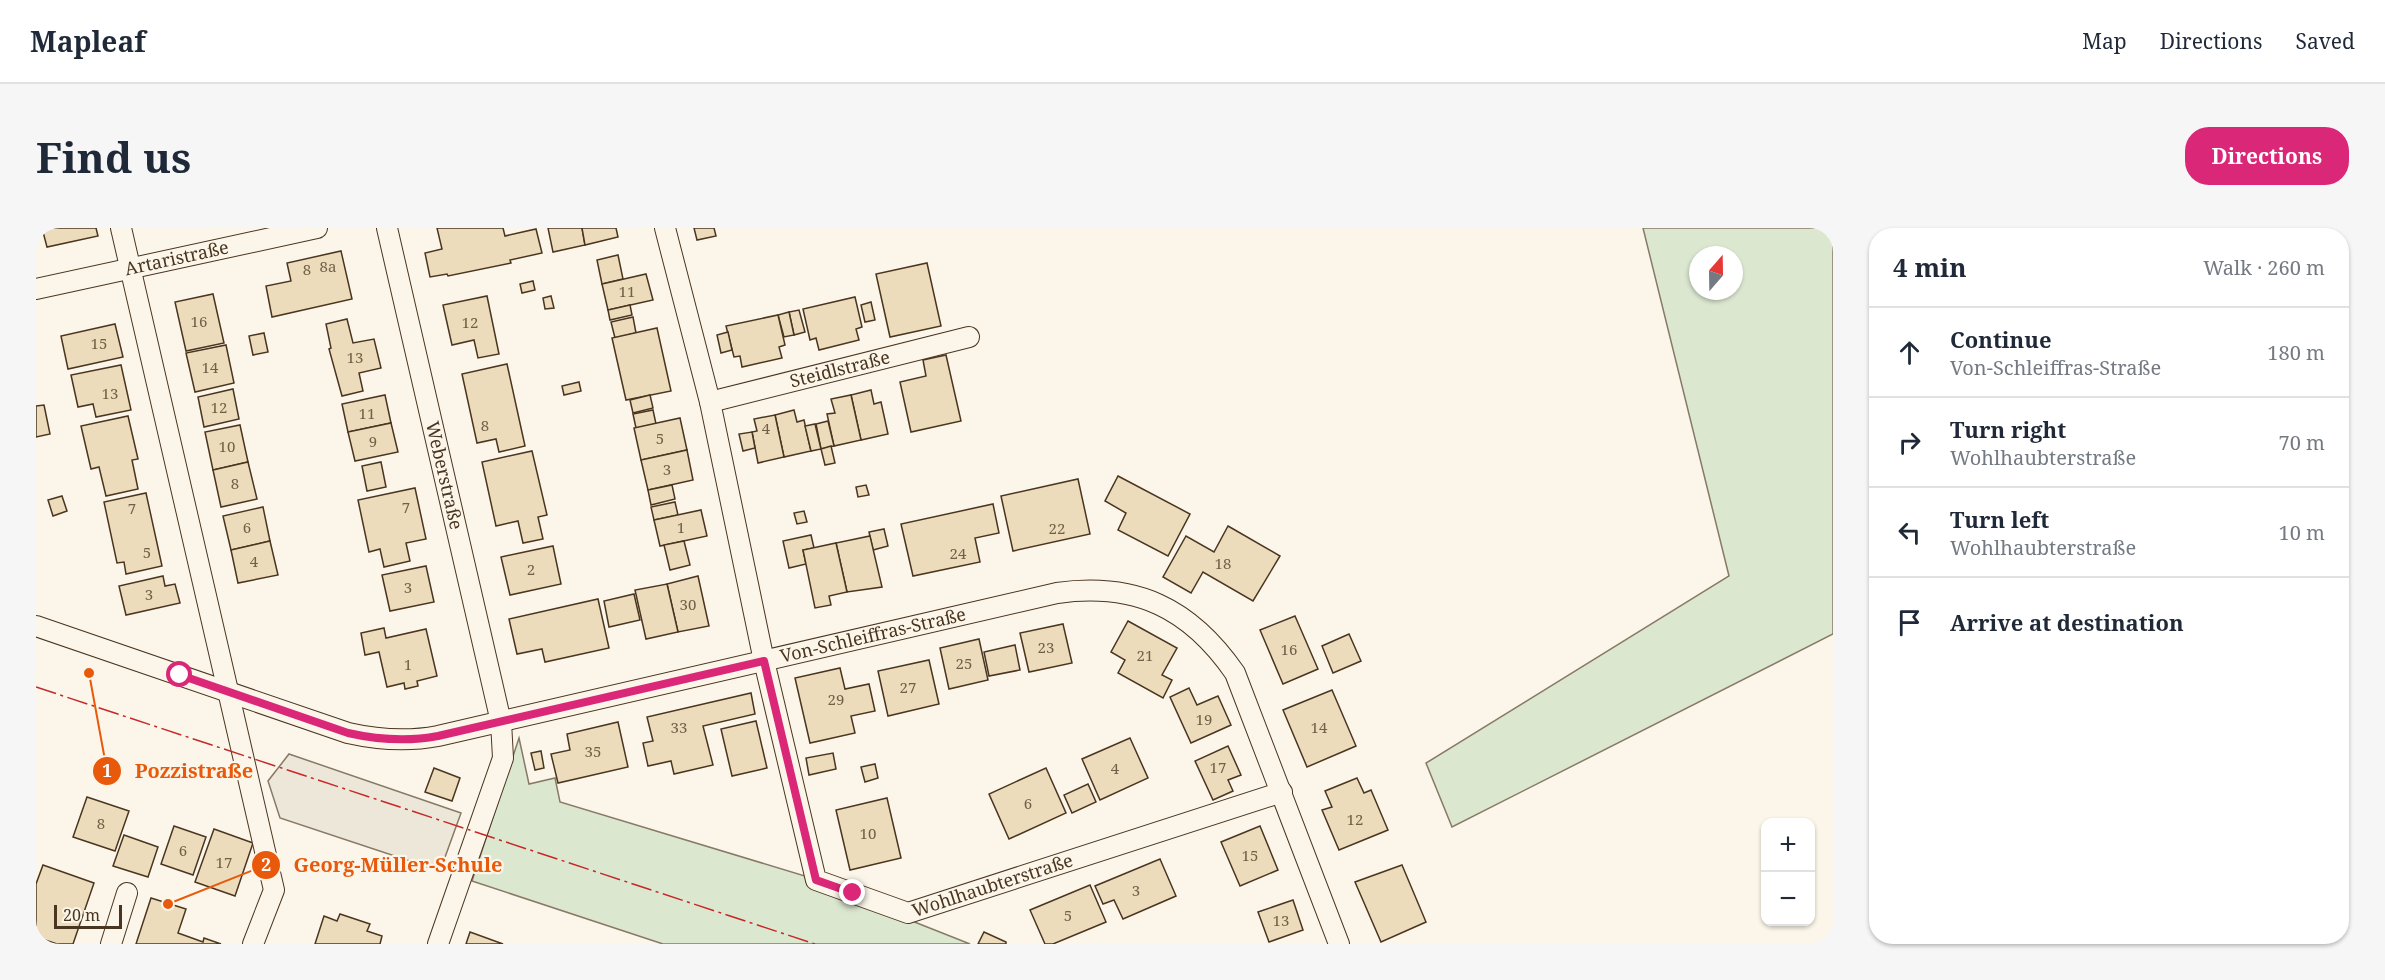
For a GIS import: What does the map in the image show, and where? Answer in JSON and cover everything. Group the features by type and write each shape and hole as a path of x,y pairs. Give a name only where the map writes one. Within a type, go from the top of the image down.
{"street":[{"path":"121,228 274,890 252,944"},
{"name":"Artaristraße","path":"36,290 317,228"},
{"name":"Weberstraße","path":"387,228 501,722 503,758 438,944"},
{"path":"665,228 710,402 764,661"},
{"name":"Steidlstraße","path":"710,402 969,337"},
{"name":"Von-Schleiffras-Straße","path":"36,626 227,692 373,739 419,740 1057,593 1085,589 1113,591 1143,597 1171,610 1197,627 1218,648 1235,673 1339,944"},
{"name":"Wohlhaubterstraße","path":"764,661 816,880 908,913 1282,792"},
{"path":"111,944 127,893"}],"green space":[{"path":"1643,228 1833,228 1833,634 1452,827 1426,763 1729,576"},
{"path":"519,738 529,784 555,778 560,802 805,876 807,885 912,921 970,944 663,944 472,881"}],"shaded area":[{"path":"289,754 461,813 440,871 280,818 268,781"}],"building":[{"path":"42,228 96,228 98,236 47,247"},
{"path":"437,228 503,228 505,236 536,229 542,253 510,260 511,263 448,276 447,274 430,277 425,253 442,249"},
{"path":"548,228 582,228 585,245 553,252"},
{"path":"582,228 616,228 618,237 585,245"},
{"path":"694,228 714,228 716,236 697,240"},
{"path":"341,251 352,299 272,317 266,286 291,281 287,263"},
{"path":"618,255 623,279 602,284 597,260"},
{"path":"927,263 941,326 890,337 876,274"},
{"path":"646,274 653,300 608,310 602,284"},
{"path":"533,281 535,290 522,293 520,284"},
{"path":"213,294 224,343 186,351 175,302"},
{"path":"487,296 499,354 478,358 474,340 452,345 443,305"},
{"path":"551,296 554,308 545,309 543,298"},
{"path":"855,297 862,327 856,329 859,340 819,350 816,338 810,340 803,309"},
{"path":"871,302 875,320 865,322 861,305"},
{"path":"630,305 632,315 610,320 608,310"},
{"path":"799,310 805,332 794,335 789,312"},
{"path":"789,312 794,335 784,337 778,315"},
{"path":"778,315 785,345 779,347 782,358 742,367 740,356 734,357 726,326"},
{"path":"633,317 636,333 615,338 611,322"},
{"path":"347,319 353,343 374,339 381,368 359,373 363,391 342,396 329,349 331,348 326,324"},
{"path":"115,324 123,357 68,369 61,336"},
{"path":"657,328 671,391 626,400 612,338"},
{"path":"728,332 732,350 721,353 717,335"},
{"path":"264,333 268,352 253,355 249,336"},
{"path":"226,345 234,383 195,392 186,353"},
{"path":"946,355 961,421 911,432 900,382 926,376 923,360"},
{"path":"507,364 525,446 499,452 496,439 477,443 462,374"},
{"path":"121,365 131,410 96,417 93,404 78,407 71,375"},
{"path":"579,382 581,391 564,395 562,386"},
{"path":"233,389 239,419 204,427 198,397"},
{"path":"871,390 874,404 881,402 888,434 861,440 851,395"},
{"path":"385,395 391,423 348,432 342,404"},
{"path":"650,395 653,408 633,413 630,400"},
{"path":"851,395 861,440 834,446 827,414 835,413 831,399"},
{"path":"44,405 50,434 36,437 36,406"},
{"path":"653,410 656,424 636,428 633,414"},
{"path":"794,410 797,422 804,420 811,451 784,457 775,415"},
{"path":"775,415 784,457 758,463 752,432 757,431 754,419"},
{"path":"128,416 138,459 132,460 138,489 106,496 99,467 91,469 81,426"},
{"path":"680,418 687,450 641,460 634,428"},
{"path":"828,421 834,446 821,449 816,424"},
{"path":"391,423 398,452 355,461 348,432"},
{"path":"815,424 821,449 811,451 805,426"},
{"path":"240,425 248,462 213,470 205,432"},
{"path":"752,432 755,448 743,451 739,434"},
{"path":"831,446 835,463 825,465 821,449"},
{"path":"687,450 693,480 648,490 641,460"},
{"path":"532,451 547,515 538,517 543,539 523,543 518,521 496,526 482,462"},
{"path":"248,462 257,499 221,507 213,470"},
{"path":"381,462 386,487 367,491 362,466"},
{"path":"1118,476 1190,514 1168,556 1118,530 1126,513 1105,501"},
{"path":"1078,479 1090,534 1013,551 1001,496"},
{"path":"672,485 675,499 651,505 648,490"},
{"path":"866,485 869,495 858,497 856,487"},
{"path":"415,488 426,539 406,543 410,561 384,567 380,549 369,552 358,500"},
{"path":"146,493 162,566 126,574 124,562 117,563 104,502"},
{"path":"62,496 67,511 53,516 48,500"},
{"path":"675,502 678,515 654,520 651,507"},
{"path":"993,504 999,533 975,538 980,562 913,576 901,524"},
{"path":"263,507 270,541 231,550 223,516"},
{"path":"701,510 707,536 660,546 654,520"},
{"path":"804,511 807,522 797,524 794,513"},
{"path":"1228,526 1280,556 1253,601 1203,572 1191,593 1163,577 1186,536 1214,552"},
{"path":"884,529 888,546 873,550 869,532"},
{"path":"811,535 814,548 803,550 806,564 789,568 783,541"},
{"path":"870,536 882,587 847,592 836,543"},
{"path":"270,541 278,575 238,583 231,550"},
{"path":"684,541 690,565 670,570 664,545"},
{"path":"836,543 847,592 829,596 831,605 815,608 803,550"},
{"path":"553,546 561,584 510,595 501,557"},
{"path":"426,566 434,602 390,611 382,575"},
{"path":"163,576 165,586 175,584 180,603 126,615 119,586"},
{"path":"698,576 709,626 678,632 667,584"},
{"path":"667,584 678,632 646,639 635,590"},
{"path":"634,594 640,620 609,627 604,601"},
{"path":"598,599 609,648 545,662 542,649 517,654 509,619"},
{"path":"1295,616 1318,669 1283,684 1260,630"},
{"path":"1128,621 1177,648 1162,675 1172,680 1163,698 1118,673 1125,660 1111,652"},
{"path":"1063,624 1072,663 1029,672 1020,633"},
{"path":"384,628 386,638 426,629 437,676 417,681 418,686 405,689 404,683 387,687 379,652 365,655 361,633"},
{"path":"1349,634 1361,661 1333,673 1322,646"},
{"path":"979,639 988,680 949,689 940,648"},
{"path":"1015,645 1020,670 989,676 984,652"},
{"path":"929,660 939,704 888,716 878,671"},
{"path":"840,668 845,689 869,684 875,711 851,716 855,733 810,743 795,678"},
{"path":"1189,688 1197,705 1218,696 1231,725 1191,743 1170,697"},
{"path":"1332,690 1356,746 1307,767 1283,710"},
{"path":"751,693 755,714 703,726 713,765 674,774 671,761 648,766 643,743 653,741 647,717"},
{"path":"756,721 767,768 732,776 721,729"},
{"path":"618,722 628,767 558,783 551,754 570,750 567,734"},
{"path":"1130,738 1148,778 1100,800 1082,759"},
{"path":"1228,746 1241,775 1228,780 1233,791 1213,800 1195,761"},
{"path":"541,751 544,768 535,770 531,753"},
{"path":"833,753 836,769 809,775 806,758"},
{"path":"875,764 878,778 865,782 861,767"},
{"path":"434,768 460,778 452,801 425,792"},
{"path":"1046,768 1066,813 1009,839 989,794"},
{"path":"1357,778 1364,793 1371,790 1388,830 1339,850 1322,810 1332,807 1325,791"},
{"path":"1088,784 1096,802 1072,813 1064,795"},
{"path":"87,797 129,811 115,851 73,837"},
{"path":"887,798 901,858 850,870 836,810"},
{"path":"174,826 206,837 193,875 161,864"},
{"path":"1260,826 1278,870 1240,886 1221,842"},
{"path":"214,829 253,843 235,896 195,882"},
{"path":"124,835 158,847 148,877 113,866"},
{"path":"1160,859 1176,896 1123,919 1114,900 1103,904 1095,886"},
{"path":"43,865 94,883 73,944 57,944 36,937 36,884"},
{"path":"1402,865 1426,922 1381,942 1355,882"},
{"path":"1090,885 1106,922 1053,944 1045,944 1030,910"},
{"path":"151,898 186,909 178,933 203,942 204,938 221,944 136,944"},
{"path":"1293,900 1303,930 1269,942 1258,912"},
{"path":"340,914 370,924 367,931 382,936 380,944 315,944 324,916 337,921"},
{"path":"470,932 503,944 466,944"},
{"path":"984,932 1006,942 1006,944 978,944"}],"power":[{"path":"36,687 815,944"}],"place":[{"name":"Pozzistraße","path":"89,673"},
{"name":"Georg-Müller-Schule","path":"168,904"}],"route":[{"path":"180,675 348,733 373,739 399,741 438,736 764,661 816,880 853,893"}]}
